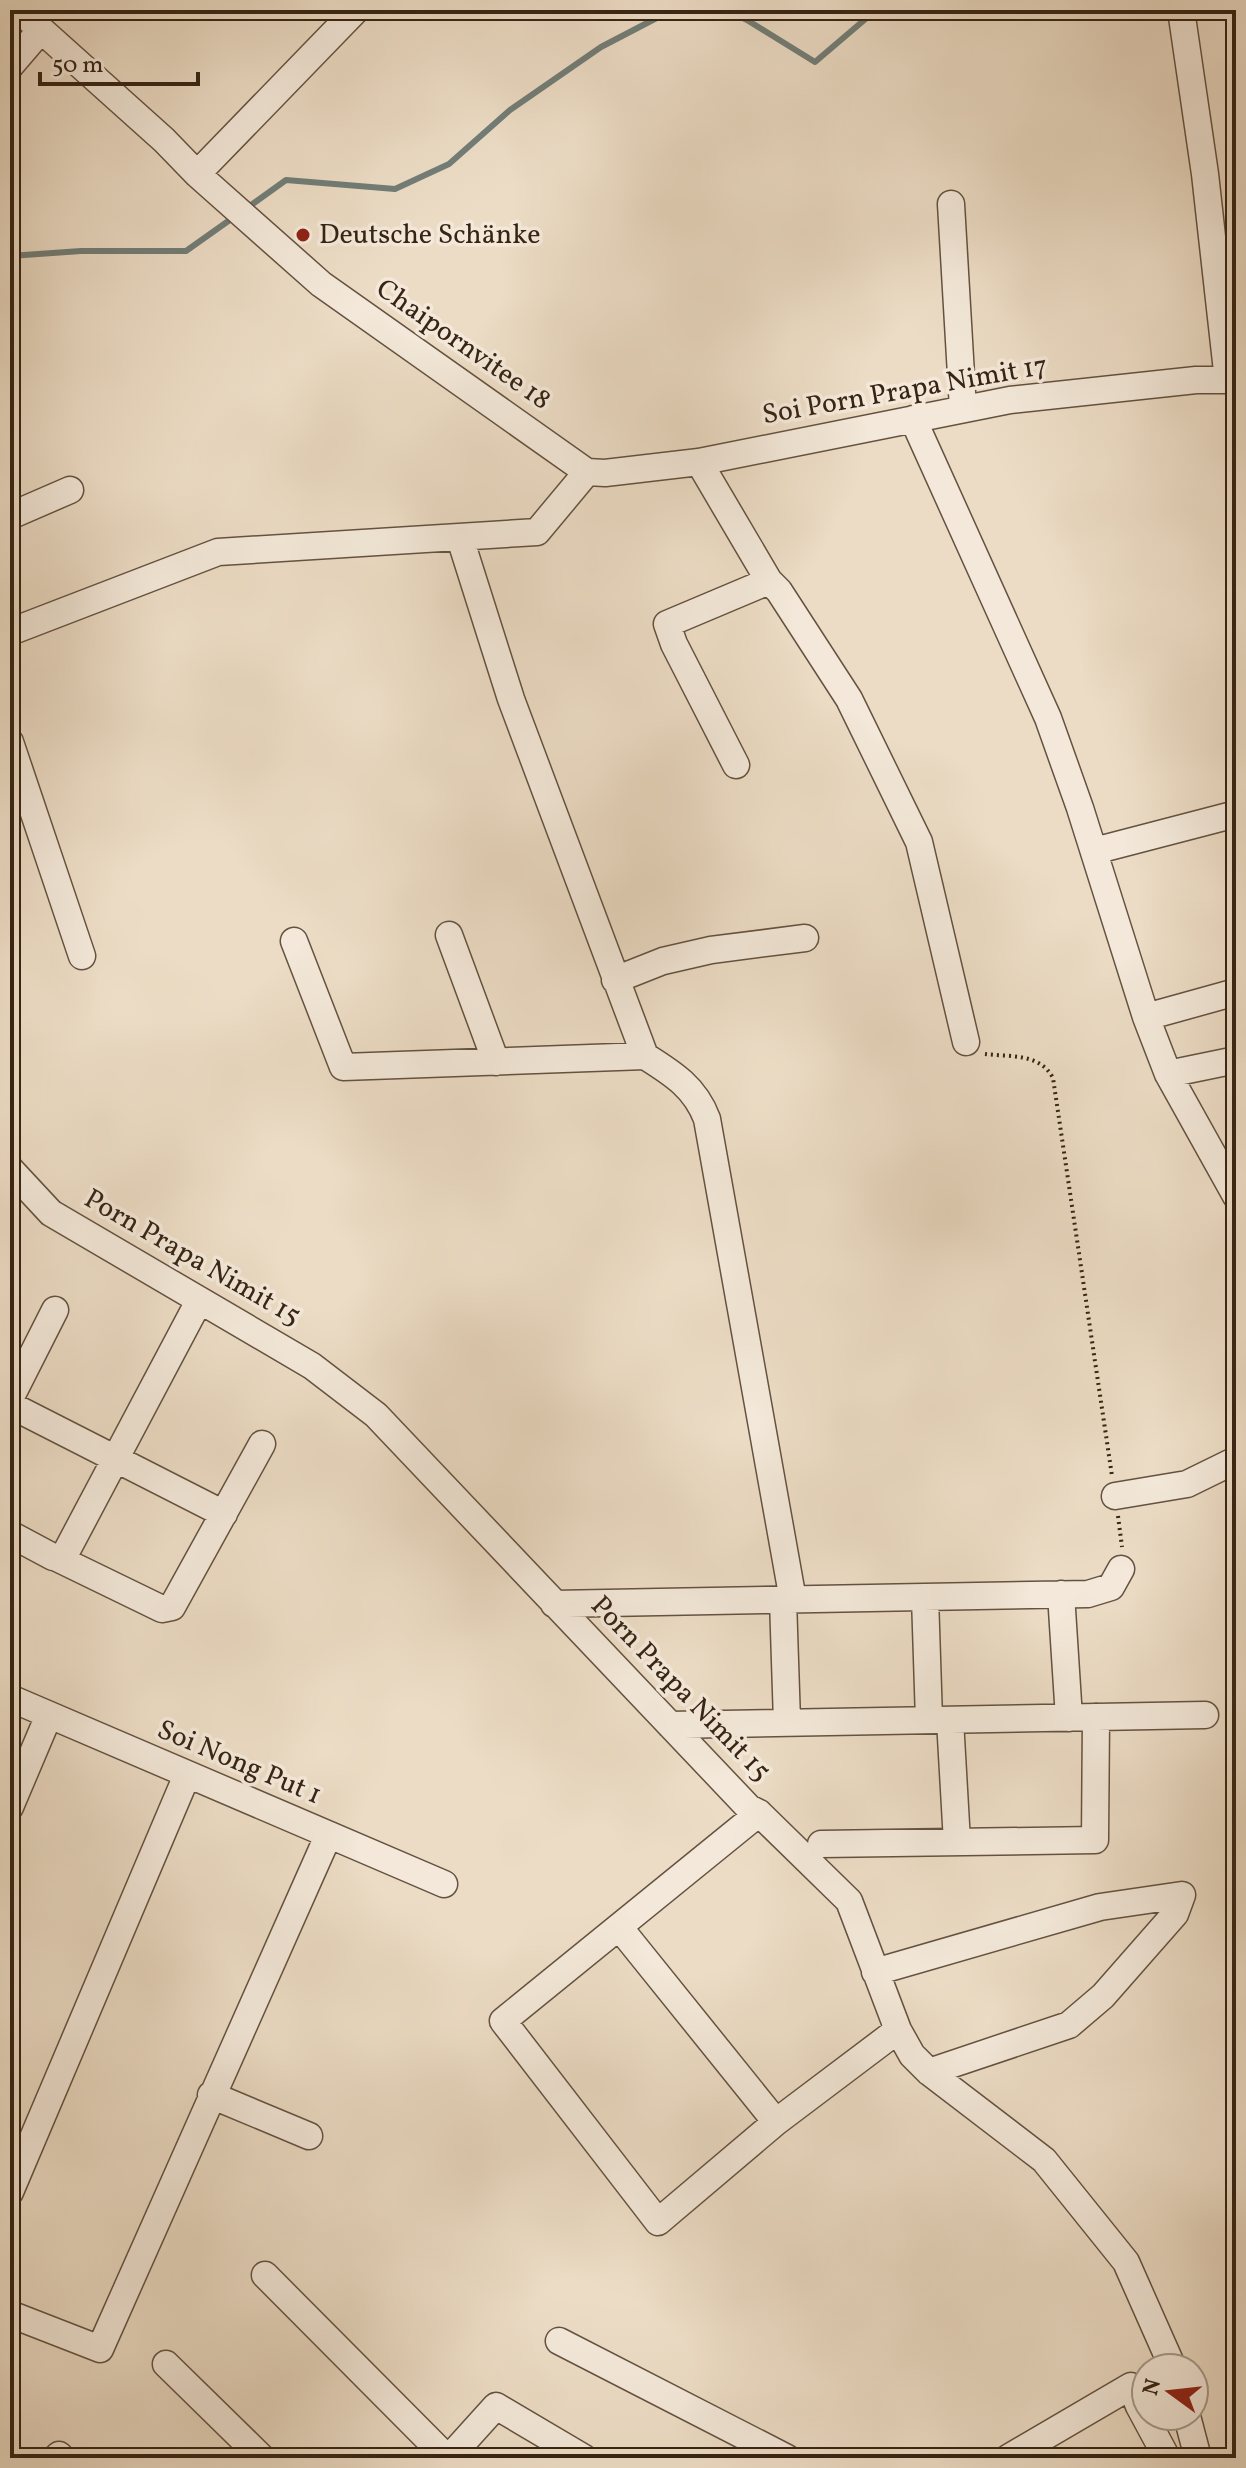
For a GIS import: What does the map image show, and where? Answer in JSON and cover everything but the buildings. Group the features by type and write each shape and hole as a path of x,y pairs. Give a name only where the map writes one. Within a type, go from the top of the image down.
{"street":[{"name":"Chaipornvitee 18","path":"19,10 164,140 206,183 321,284 587,472"},
{"path":"206,183 356,10"},
{"path":"1181,10 1232,380"},
{"path":"10,66 40,31"},
{"path":"951,204 963,409"},
{"name":"Soi Porn Prapa Nimit 17","path":"587,472 605,473 699,462 1010,400 1196,380 1232,380"},
{"path":"913,419 1048,718 1146,1017 1168,1074 1236,1196"},
{"path":"699,462 769,581 779,591 849,699 919,842 966,1042"},
{"path":"10,632 218,552 537,532 587,472"},
{"path":"10,516 70,490"},
{"path":"460,538 511,699 645,1056 695,1094 707,1119 788,1600 787,1722"},
{"path":"736,765 674,644 667,624 769,581"},
{"path":"10,742 82,956"},
{"path":"1094,851 1236,814"},
{"path":"449,935 496,1062"},
{"path":"615,980 663,961 699,953 805,938"},
{"path":"294,941 343,1067 645,1056"},
{"path":"1146,1017 1236,992"},
{"path":"1168,1074 1236,1060"},
{"name":"Porn Prapa Nimit 15","path":"10,1169 51,1213 312,1366 376,1415 749,1808 759,1813 849,1901 898,2030 912,2055 929,2072 1044,2160 1126,2262 1166,2352"},
{"path":"57,1558 67,1553 199,1301"},
{"path":"10,1399 55,1310"},
{"path":"10,1405 224,1514"},
{"path":"10,1534 166,1610 174,1605 262,1444"},
{"path":"1115,1496 1187,1484 1236,1460"},
{"path":"554,1604 1088,1594 1115,1582 1121,1569"},
{"path":"1061,1594 1069,1718"},
{"path":"925,1597 957,1842"},
{"name":"Soi Nong Put 1","path":"10,1698 444,1884"},
{"path":"10,1807 49,1715"},
{"path":"670,1725 1205,1715"},
{"path":"821,1844 1095,1840 1096,1717"},
{"path":"10,2192 187,1775"},
{"path":"759,1813 503,2021 658,2222 776,2122 898,2030"},
{"path":"10,2314 100,2349 328,1836"},
{"path":"875,1972 1100,1907 1182,1895 1175,1914 1165,1926 1103,1996 1069,2025 929,2072"},
{"path":"619,1927 776,2122"},
{"path":"211,2095 309,2136"},
{"path":"265,2275 448,2458 496,2406 584,2458"},
{"path":"559,2341 787,2458"},
{"path":"166,2364 262,2458"},
{"path":"1019,2455 1131,2386 1167,2458"},
{"path":"1191,2432 1198,2458"}],"path":[{"path":"966,1042 973,1050 985,1054 1039,1061 1048,1068 1053,1078 1115,1496 1123,1554 1121,1569"}],"waterway":[{"path":"247,208 286,180 395,189 449,164 510,110 601,47 672,10"},
{"path":"726,10 815,62 876,10"},
{"path":"10,256 81,251 186,251 234,217"}],"place":[{"name":"Deutsche Schänke","path":"303,235"}]}
